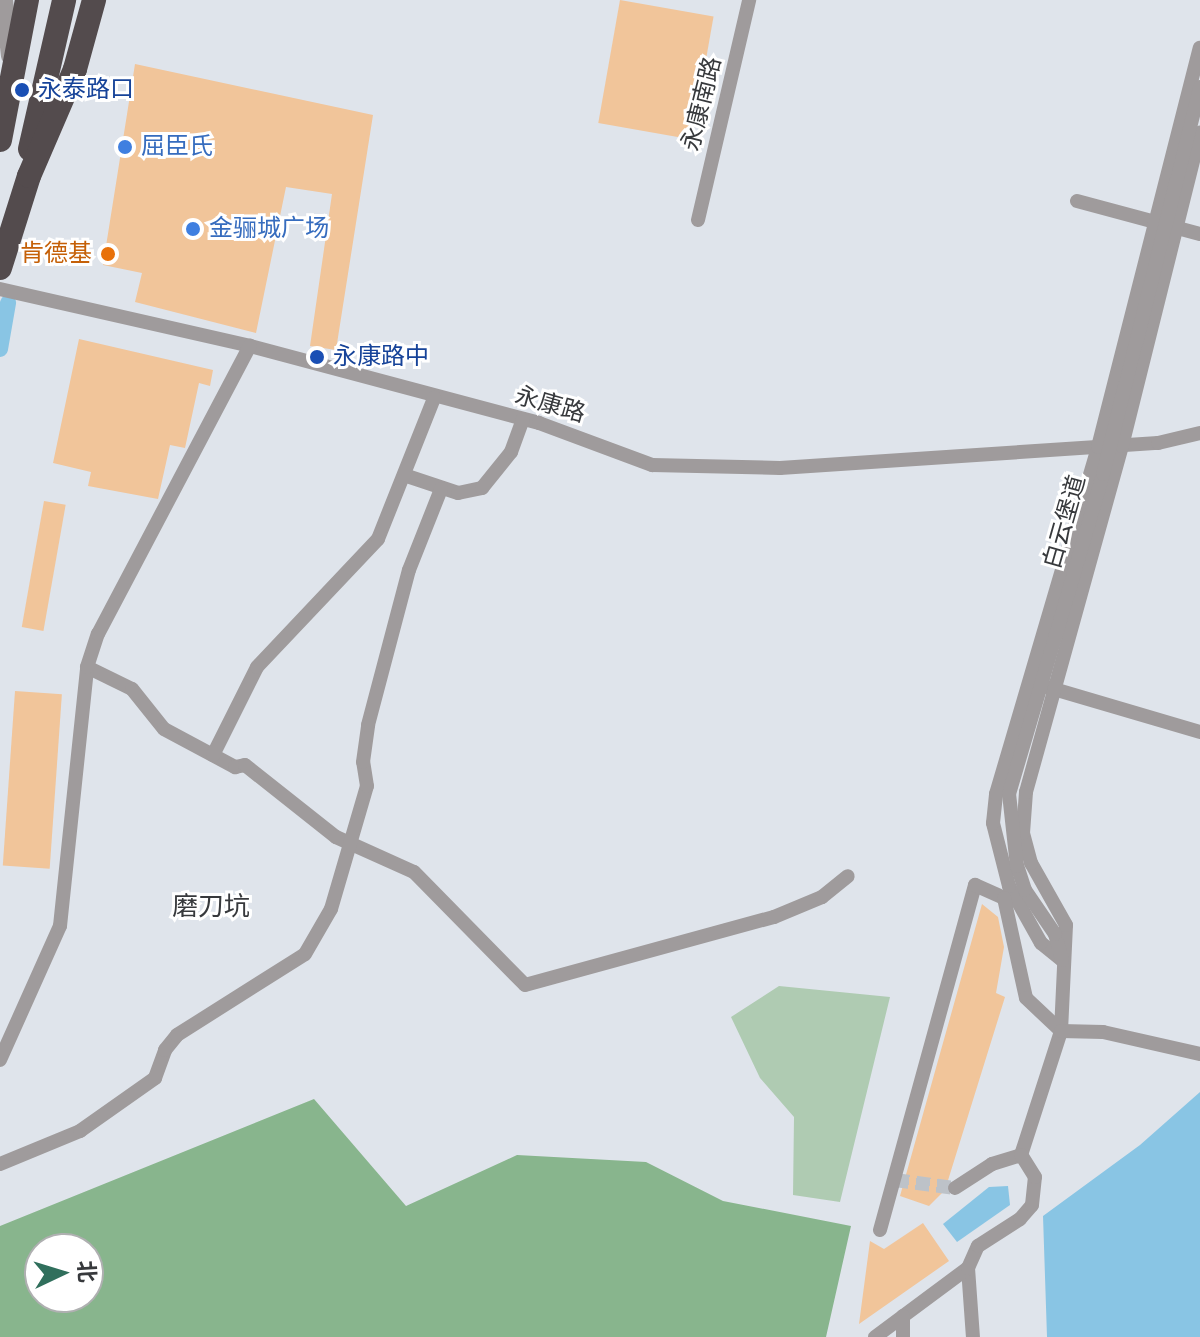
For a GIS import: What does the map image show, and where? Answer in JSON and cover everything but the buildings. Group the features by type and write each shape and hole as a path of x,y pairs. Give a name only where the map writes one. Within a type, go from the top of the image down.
{"highway":[{"path":"0,140 27,0"},
{"path":"0,268 64,0"},
{"path":"11,229 70,83 94,0"}],"street":[{"path":"0,126 10,71 4,0"},
{"name":"永康南路","path":"698,220 749,0"},
{"path":"1062,960 1041,943 1009,886 993,823 996,794 1098,447 1200,48"},
{"name":"白云堡道","path":"1062,960 1055,934 1025,890 1017,866 1009,794 1103,474 1200,87"},
{"path":"1021,1155 1061,1031 1066,925 1031,863 1023,833 1026,792 1122,446 1200,133"},
{"path":"1077,201 1200,234"},
{"name":"永康路","path":"0,289 250,346 434,398 523,419 652,465 714,469 1122,446 1200,433"},
{"path":"0,1060 60,926 87,667 98,634 250,346"},
{"path":"213,755 257,667 378,539 434,398"},
{"path":"404,475 458,493 482,488 511,452 523,419"},
{"path":"0,1164 80,1131 155,1078 165,1050 177,1035 305,954 331,909 367,786 363,762 379,683 409,570 441,489"},
{"path":"87,667 132,689 164,729 235,767 245,765 348,844 414,872 525,985 774,917 822,897 848,876"},
{"path":"1029,682 1200,732"},
{"path":"880,1230 975,885 1004,898 1026,998 1061,1031 1103,1032 1200,1054"},
{"path":"955,1188 992,1164 1021,1155"},
{"path":"973,1337 968,1268 978,1246 1032,1205 1035,1177 1021,1155"},
{"path":"875,1337 968,1268"},
{"path":"903,1316 903,1337"}],"green space":[{"path":"779,986 890,997 840,1202 793,1195 794,1117 760,1078 731,1017"},
{"path":"314,1099 406,1206 517,1155 646,1162 723,1201 851,1226 826,1337 0,1337 0,1226"}],"water":[{"path":"1200,1092 1200,1337 1047,1337 1043,1216 1140,1145"},
{"path":"1008,1186 1010,1205 957,1242 943,1224 989,1187"}],"waterway":[{"path":"0,349 8,303"}],"tunnel":[{"path":"895,1180 955,1188"}],"place":[{"name":"永泰路口","path":"22,90"},
{"name":"屈臣氏","path":"125,147"},
{"name":"金骊城广场","path":"193,229"},
{"name":"肯德基","path":"108,254"},
{"name":"永康路中","path":"317,357"}],"district":[{"name":"磨刀坑","path":"211,907"}]}
